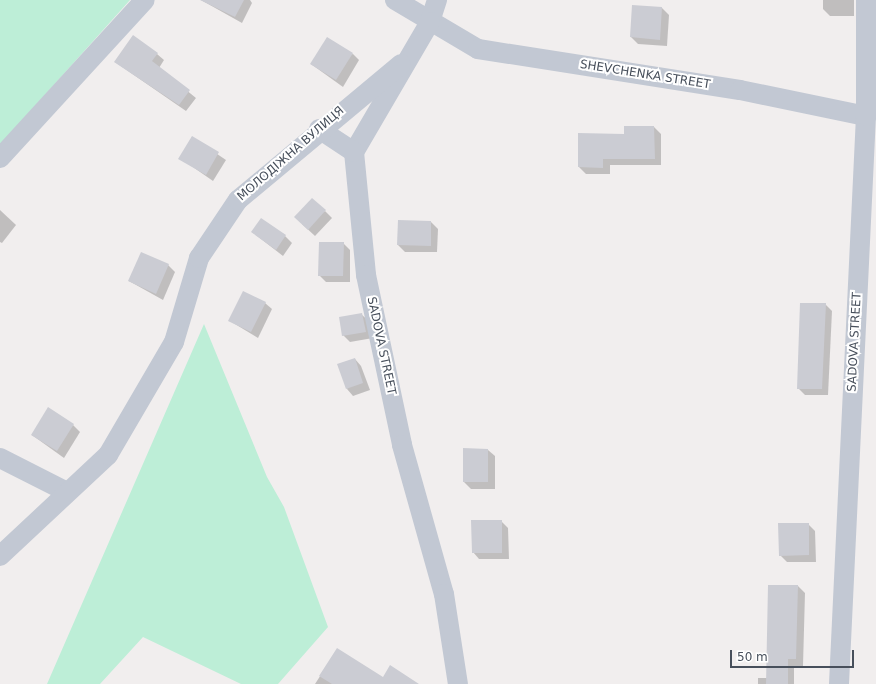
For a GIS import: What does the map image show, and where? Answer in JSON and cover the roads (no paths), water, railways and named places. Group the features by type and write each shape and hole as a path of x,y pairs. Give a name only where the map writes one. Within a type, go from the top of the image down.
{"street":[{"path":"0,158 145,0"},
{"path":"394,0 430,22"},
{"path":"319,129 354,152 430,22 437,0"},
{"name":"SADOVA STREET","path":"839,684 866,116 866,0"},
{"name":"SHEVCHENKA STREET","path":"430,22 478,49 740,90 866,116"},
{"name":"МОЛОДІЖНА ВУЛИЦЯ","path":"0,556 112,448 174,342 199,258 238,200 319,129 407,59"},
{"name":"SADOVA STREET","path":"354,152 366,275 402,445 444,594 458,684"},
{"path":"0,458 67,492"}]}
